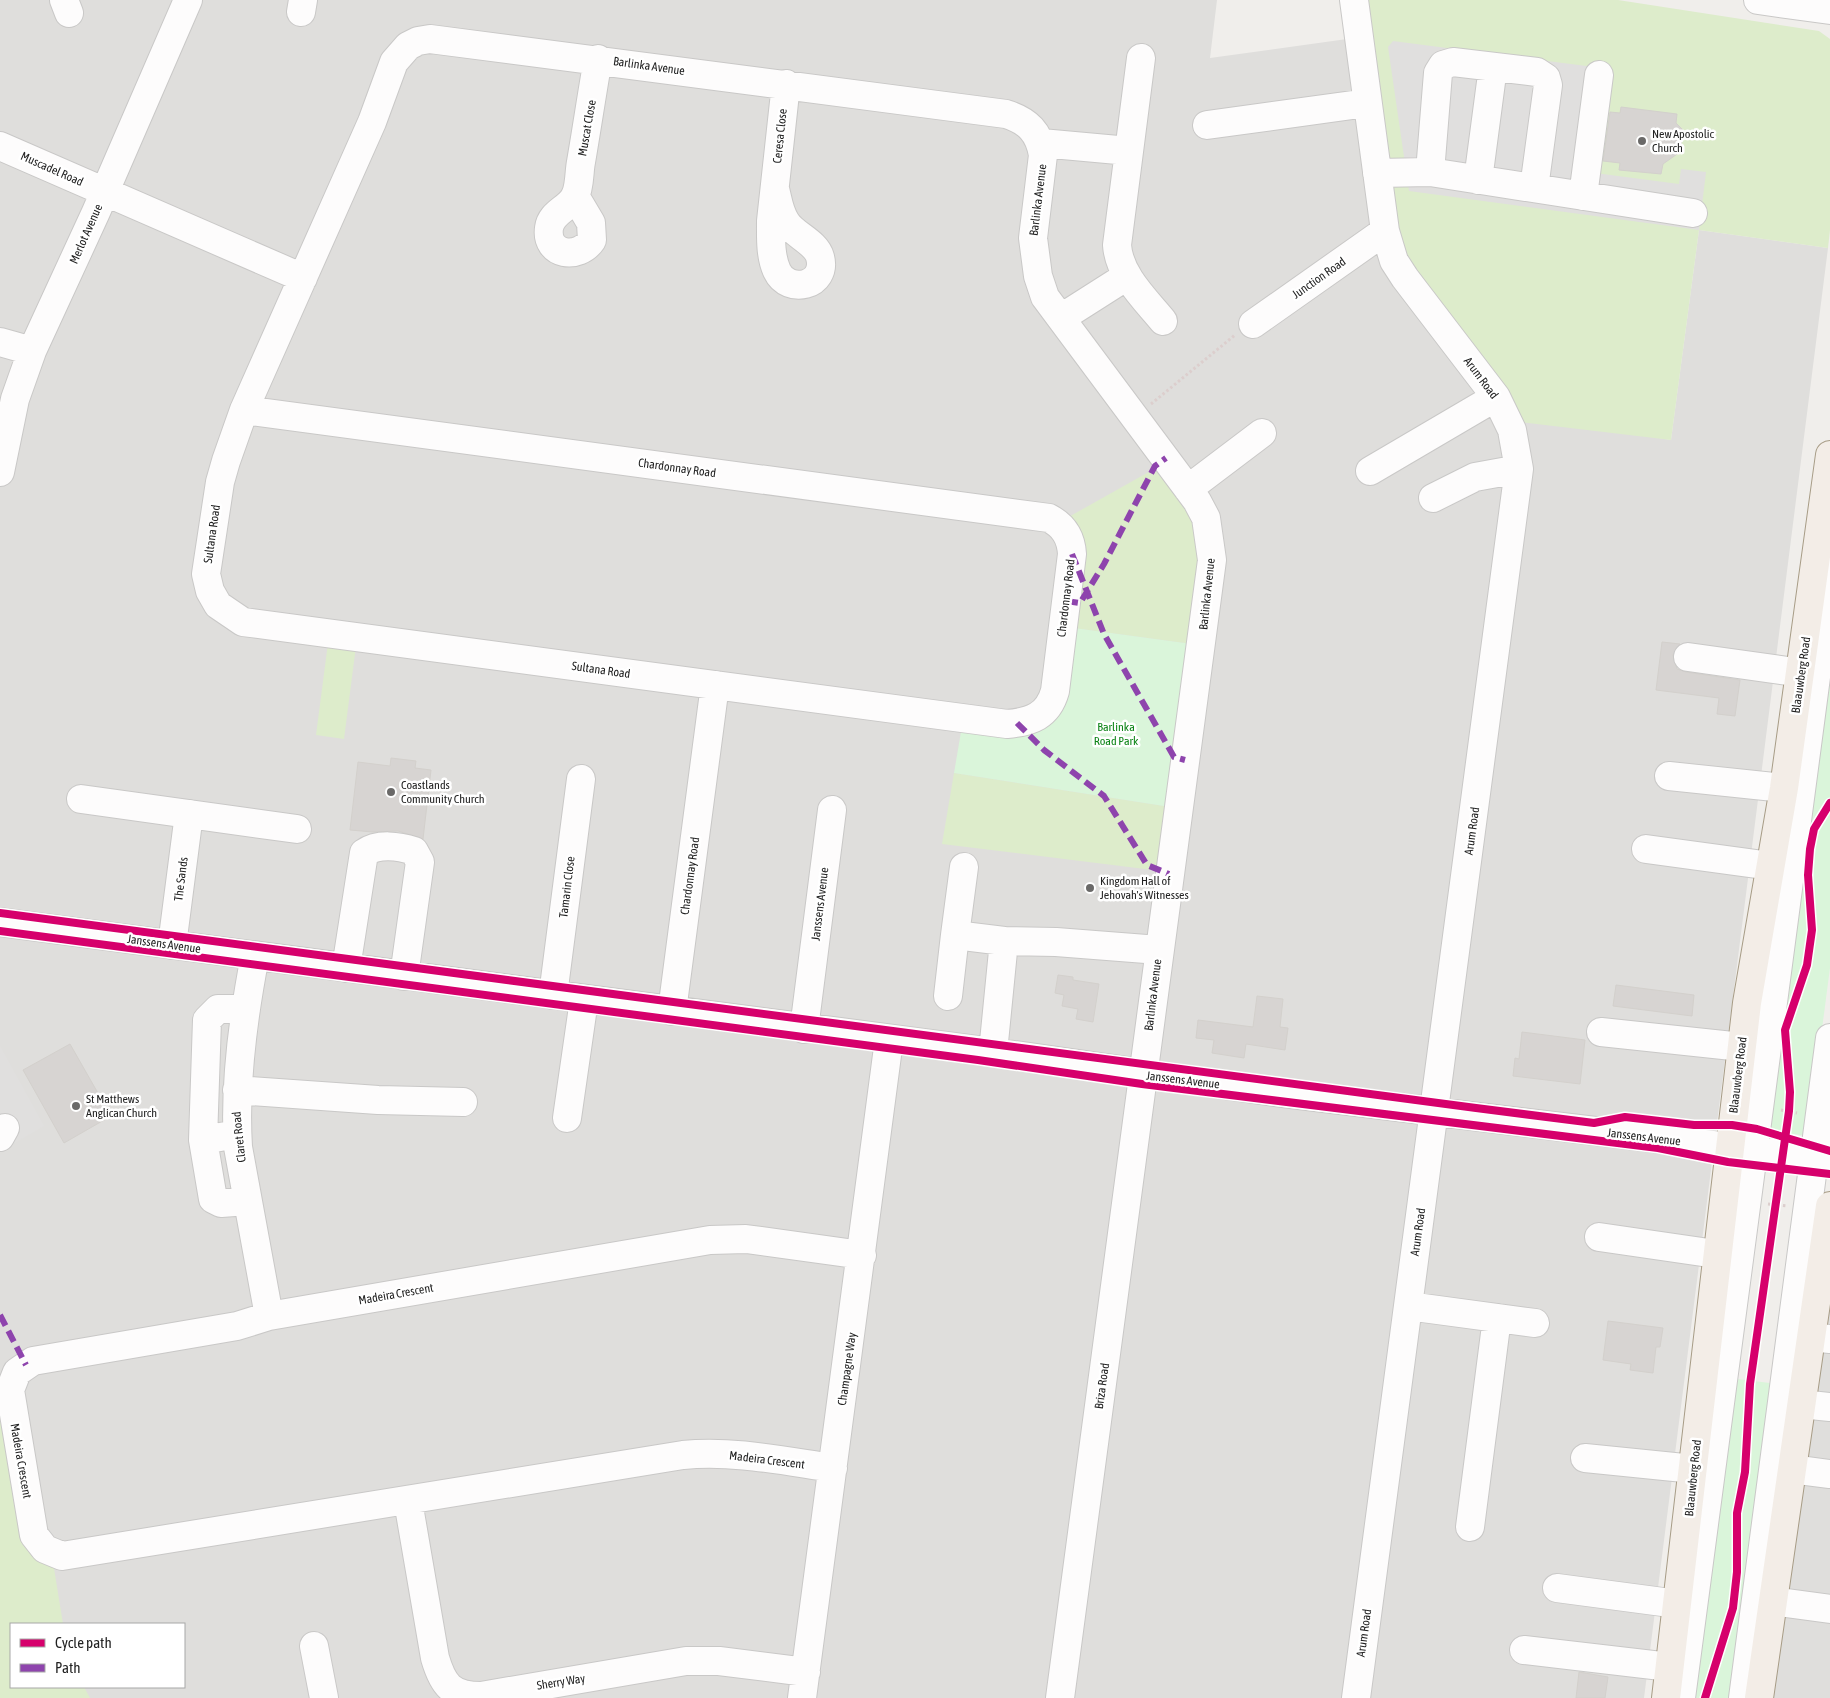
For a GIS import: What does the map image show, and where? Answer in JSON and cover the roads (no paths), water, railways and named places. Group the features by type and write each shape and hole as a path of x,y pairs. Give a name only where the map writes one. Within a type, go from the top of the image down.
{"main road":[{"name":"Blaauwberg Road","path":"1666,1698 1694,1469 1716,1254 1742,1149 1742,1047 1802,673 1830,455"},
{"path":"1759,1698 1771,1601 1801,1404 1820,1338 1830,1206"}],"street":[{"name":"Merlot Avenue","path":"0,472 15,399 32,351 188,0"},
{"name":"Arum Road","path":"1354,0 1384,231 1394,261 1496,397 1512,430 1518,469 1356,1698"},
{"path":"1758,0 1830,10"},
{"name":"Barlinka Avenue","path":"303,278 372,122 394,62 408,46 418,41 430,39 598,59 1006,114 1022,119 1033,128 1040,142 1043,156 1032,238 1033,256 1045,297 1188,489 1206,518 1212,560 1143,1075"},
{"path":"1141,58 1116,245 1120,263 1162,322"},
{"name":"Muscat Close","path":"575,196 598,59"},
{"path":"1430,172 1440,68 1448,62 1536,72 1542,74 1548,81 1534,188"},
{"path":"1478,180 1493,67"},
{"path":"1583,196 1599,75"},
{"name":"Ceresa Close","path":"775,189 786,84"},
{"path":"1206,125 1367,103"},
{"path":"1040,142 1129,151"},
{"name":"Muscadel Road","path":"0,146 104,192"},
{"path":"1377,173 1430,172 1693,213"},
{"path":"104,192 303,278"},
{"name":"Junction Road","path":"1253,324 1384,231"},
{"path":"1061,318 1128,276"},
{"name":"Sultana Road","path":"303,278 244,410 220,482 206,574 210,591 218,606 243,622 715,685"},
{"path":"0,342 32,351"},
{"path":"1370,471 1496,397"},
{"name":"Chardonnay Road","path":"244,410 1042,516 1062,527 1070,540 1072,554 1055,691 1046,709 1029,722 1007,724 715,685 672,1011"},
{"path":"1188,489 1262,433"},
{"path":"1433,498 1475,477 1490,472 1518,469"},
{"path":"1681,1698 1742,1149 1830,571"},
{"path":"1688,657 1802,673"},
{"path":"1669,776 1784,788"},
{"name":"Tamarin Close","path":"552,995 581,779"},
{"path":"81,799 297,829"},
{"name":"Janssens Avenue","path":"804,1029 832,810"},
{"name":"The Sands","path":"172,945 189,814"},
{"path":"346,968 364,853 380,846 408,849 414,851 420,862 404,976"},
{"path":"1646,849 1771,866"},
{"path":"948,996 964,868"},
{"name":"Janssens Avenue","path":"0,922 804,1029 993,1052 1143,1075 1742,1149 1822,1161"},
{"path":"955,935 1004,942 1056,942 1159,950"},
{"path":"993,1052 1004,942"},
{"name":"Claret Road","path":"255,956 246,1010 237,1090 237,1134 269,1316"},
{"path":"567,1118 584,1000"},
{"path":"246,1010 218,1009 207,1020 203,1140 212,1199 222,1203 248,1201"},
{"path":"1601,1032 1742,1047"},
{"path":"1743,1698 1793,1330 1822,1161 1830,1038"},
{"name":"Champagne Way","path":"804,1685 889,1040"},
{"name":"Briza Road","path":"1060,1698 1143,1075"},
{"path":"237,1090 378,1100 463,1102"},
{"path":"203,1140 237,1134"},
{"path":"1600,1237 1716,1254"},
{"name":"Madeira Crescent","path":"833,1468 704,1453 72,1555 53,1553 39,1542 32,1527 10,1400 12,1381 21,1368 42,1360 238,1326 269,1316 722,1239 746,1239 862,1255"},
{"path":"1408,1306 1535,1323"},
{"path":"1470,1527 1496,1318"},
{"path":"1801,1404 1830,1407"},
{"path":"1585,1458 1694,1469"},
{"path":"1791,1469 1830,1474"},
{"name":"Sherry Way","path":"408,1501 435,1658 446,1696 482,1696 537,1692 703,1660 804,1685"},
{"path":"1557,1588 1678,1604"},
{"path":"1771,1601 1830,1609"},
{"path":"314,1646 324,1698"},
{"path":"1524,1650 1670,1667"}],"place":[{"name":"New Apostolic Church","path":"1642,141"},
{"name":"Coastlands Community Church","path":"391,792"},
{"name":"Kingdom Hall of Jehovah's Witnesses","path":"1090,888"},
{"name":"St Matthews Anglican Church","path":"76,1106"}],"park label":[{"name":"Barlinka Road Park","path":"1116,734"}]}
